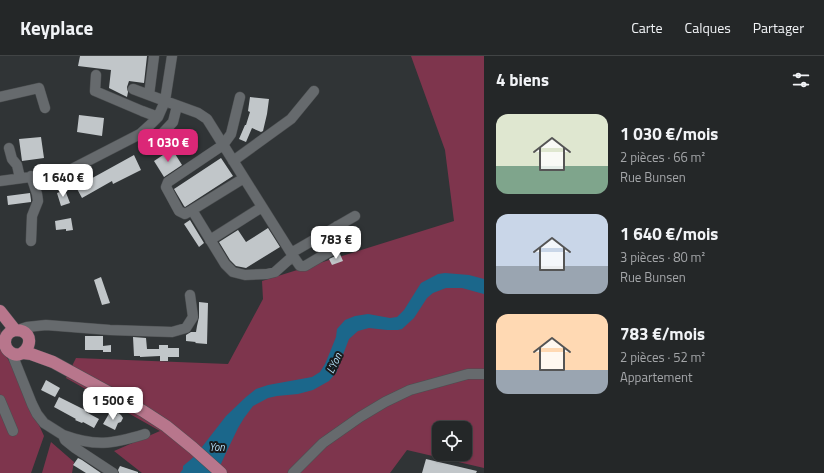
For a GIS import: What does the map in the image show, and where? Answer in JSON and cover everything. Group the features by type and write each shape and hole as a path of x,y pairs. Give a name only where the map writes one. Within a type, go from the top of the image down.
{"main road":[{"path":"0,311 14,344"},
{"path":"0,318 14,344 32,354 53,362 143,411 166,426 219,472"}],"street":[{"path":"149,95 154,56"},
{"path":"0,180 60,173 72,169 140,134 158,117 165,102 172,56"},
{"path":"96,75 95,90 142,112 158,117"},
{"path":"0,97 39,88 45,108"},
{"path":"133,89 198,113 207,119 222,145 300,266 305,266 334,249 341,242 337,226"},
{"path":"233,161 291,119 314,91"},
{"path":"240,97 232,134 222,145 168,182 166,187 179,211 185,214 244,178"},
{"path":"140,134 152,139 159,137 173,122 177,106"},
{"path":"9,148 12,159 17,165 20,178"},
{"path":"31,176 38,201 32,216 31,242"},
{"path":"210,240 262,207"},
{"path":"192,210 225,264 233,272 245,275 275,272 292,255 355,216"},
{"path":"145,434 116,442 92,443 63,435 44,423 37,414 18,368 14,344 37,326 46,325 110,330 172,332 186,328 193,317 190,295"},
{"path":"293,473 323,443 360,417 385,402 410,390 468,374 484,374"},
{"path":"0,400 13,431"},
{"path":"63,435 65,440 75,448 113,473"}],"shaded area":[{"path":"411,56 484,56 484,468 454,461 472,461 472,421 432,421 432,456 407,450 390,473 142,473 114,451 160,431 66,378 76,358 228,364 263,299 262,281 454,221 445,150"},
{"path":"0,328 2,349 12,366 44,436 31,473 0,473"},
{"path":"51,442 74,462 72,473 42,473"}],"water":[{"name":"Yon","path":"445,273 469,275 484,279 484,294 462,288 446,288 433,293 427,298 414,318 402,329 387,330 369,328 358,331 349,339 336,373 329,381 313,390 298,394 268,398 253,406 238,428 220,466 212,473 180,473 183,466 195,456 226,416 256,389 268,385 312,377 320,372 325,364 336,337 337,329 345,320 355,316 368,314 390,318 397,317 404,310 421,283 438,274"}],"building":[{"path":"80,56 147,56 144,83 129,81 127,87 127,97 109,88 111,70 78,66"},
{"path":"250,97 269,99 263,131 261,132 252,128 246,142 239,139 246,125 250,112 248,111"},
{"path":"79,115 104,118 102,136 77,132"},
{"path":"41,137 44,158 22,161 19,139"},
{"path":"172,149 182,165 164,177 154,161"},
{"path":"134,155 141,170 113,184 112,181 82,198 76,187"},
{"path":"221,158 233,176 185,207 174,189"},
{"path":"65,190 70,203 61,206 57,193"},
{"path":"30,193 31,202 8,205 7,196"},
{"path":"71,218 73,230 56,230 55,221"},
{"path":"190,220 204,243 199,247 184,224"},
{"path":"268,228 280,247 246,268 236,266 230,260 219,242 238,230 246,242"},
{"path":"340,254 343,261 332,265 329,259"},
{"path":"101,277 110,303 102,305 94,280"},
{"path":"199,302 208,303 207,344 186,341 186,335 191,332 196,332 199,317"},
{"path":"85,336 103,336 103,346 111,345 111,352 103,352 103,350 85,350"},
{"path":"133,337 146,338 147,349 159,349 159,345 168,345 168,348 179,348 179,357 168,357 168,361 160,361 160,356 134,356"},
{"path":"46,380 60,388 55,397 41,390"},
{"path":"59,397 87,411 86,412 99,419 94,428 83,422 82,423 75,420 76,419 54,407"},
{"path":"110,412 116,416 118,413 123,418 121,422 118,423 115,430 103,424"},
{"path":"78,458 101,473 86,473 73,465"},
{"path":"426,459 477,471 476,473 422,473"},
{"path":"120,466 138,473 119,473 118,470"}],"water label":[{"name":"L'Yon","path":"334,363"}]}
